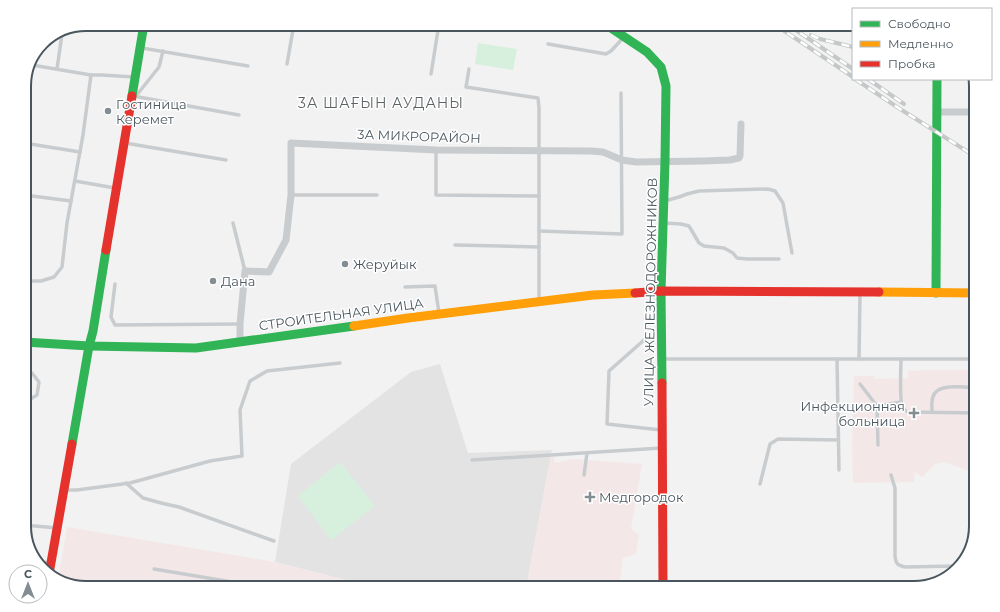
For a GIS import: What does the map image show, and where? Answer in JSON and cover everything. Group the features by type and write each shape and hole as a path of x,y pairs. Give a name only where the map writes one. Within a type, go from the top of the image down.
{"main road":[{"path":"51,568 89,346 93,331 124,143 134,96 135,77 143,31"},
{"name":"УЛИЦА ЖЕЛЕЗНОДОРОЖНИКОВ","path":"615,31 647,52 660,67 666,86 661,291 663,581"},
{"path":"936,293 937,80"},
{"name":"СТРОИТЕЛЬНАЯ УЛИЦА","path":"31,342 89,346 196,348 401,319 593,295 661,291 969,293"}],"street":[{"path":"937,112 969,112"},
{"name":"3А МИКРОРАЙОН","path":"245,271 269,272 286,240 290,195 291,143 436,150 538,150 603,152 622,160 636,162 734,160 739,158 741,124"},
{"path":"240,342 240,324 245,271"}],"lane":[{"path":"287,64 293,31"},
{"path":"431,74 438,31"},
{"path":"57,69 62,37"},
{"path":"548,44 606,54 611,51 624,37"},
{"path":"140,47 248,66"},
{"path":"134,96 159,67 163,51"},
{"path":"36,66 91,75 135,77"},
{"path":"469,69 466,87 538,98 539,302"},
{"path":"31,281 41,281 54,277 62,267 67,223 80,152 91,75"},
{"path":"539,231 622,234 621,93"},
{"path":"134,96 239,115"},
{"path":"124,143 226,160"},
{"path":"31,144 80,152"},
{"path":"436,150 436,195 539,196"},
{"path":"74,181 117,189"},
{"path":"664,201 699,191 768,189 775,191 783,203 792,253"},
{"path":"290,195 377,194"},
{"path":"31,196 71,201"},
{"path":"233,223 245,271"},
{"path":"663,223 689,226 699,243 704,246 724,248 733,253 737,258 779,260"},
{"path":"456,245 539,247"},
{"path":"115,284 111,317 115,325 240,324"},
{"path":"405,287 435,286 439,314"},
{"path":"859,359 860,292"},
{"path":"644,340 610,371 607,424 662,430"},
{"path":"837,359 839,470"},
{"path":"901,359 901,402 903,409 908,412 969,413"},
{"path":"661,360 969,359"},
{"path":"64,490 77,490 126,484 210,461 242,456 240,410 250,381 268,371 340,363"},
{"path":"31,372 39,382 37,395 31,399"},
{"path":"860,384 877,406 878,445"},
{"path":"932,412 933,396 935,392 950,386 969,387"},
{"path":"877,406 901,402"},
{"path":"760,484 770,444 778,439 838,440"},
{"path":"472,460 662,448"},
{"path":"584,475 587,453"},
{"path":"891,475 895,488 896,562 905,567 952,566"},
{"path":"126,484 143,498 179,507 274,541"},
{"path":"31,526 58,528"},
{"path":"46,562 52,562"},
{"path":"154,569 226,581"}],"shaded area":[{"path":"440,364 468,453 552,450 527,581 350,581 275,562 291,464 411,372"},
{"name":"Инфекционная больница","path":"969,370 969,471 944,462 935,464 922,477 915,472 914,482 853,483 852,447 854,376 874,376 874,379 908,378 908,371"},
{"name":"Медгородок","path":"552,450 555,463 572,459 642,464 631,529 639,535 636,554 623,558 620,581 527,581"},
{"path":"67,527 275,562 350,581 79,581 59,574"}],"green space":[{"path":"478,43 517,49 513,70 475,64"},
{"path":"340,462 375,506 331,540 298,496"}],"railway":[{"path":"784,31 852,76"},
{"path":"797,31 852,68"},
{"path":"811,35 820,39 852,47"},
{"path":"856,80 969,153"},
{"path":"869,80 904,104"}],"traffic: fast":[{"path":"132,96 143,31"},
{"path":"616,31 647,52 661,67 666,86 661,291 662,383"},
{"path":"936,293 937,80"},
{"path":"72,444 106,250"},
{"path":"31,342 89,346 196,348 354,326"}],"traffic: slow":[{"path":"879,292 969,293"},
{"path":"354,326 593,295 635,293"}],"traffic: jam":[{"path":"106,250 132,96"},
{"path":"635,293 661,291 879,292"},
{"path":"662,383 663,581"},
{"path":"50,567 72,444"}],"place":[{"name":"Гостиница Керемет","path":"108,111"},
{"name":"Жеруйык","path":"345,264"},
{"name":"Дана","path":"213,281"},
{"name":"Инфекционная больница","path":"914,413"},
{"name":"Медгородок","path":"590,497"}],"district":[{"name":"3А ШАҒЫН АУДАНЫ","path":"381,103"}]}
